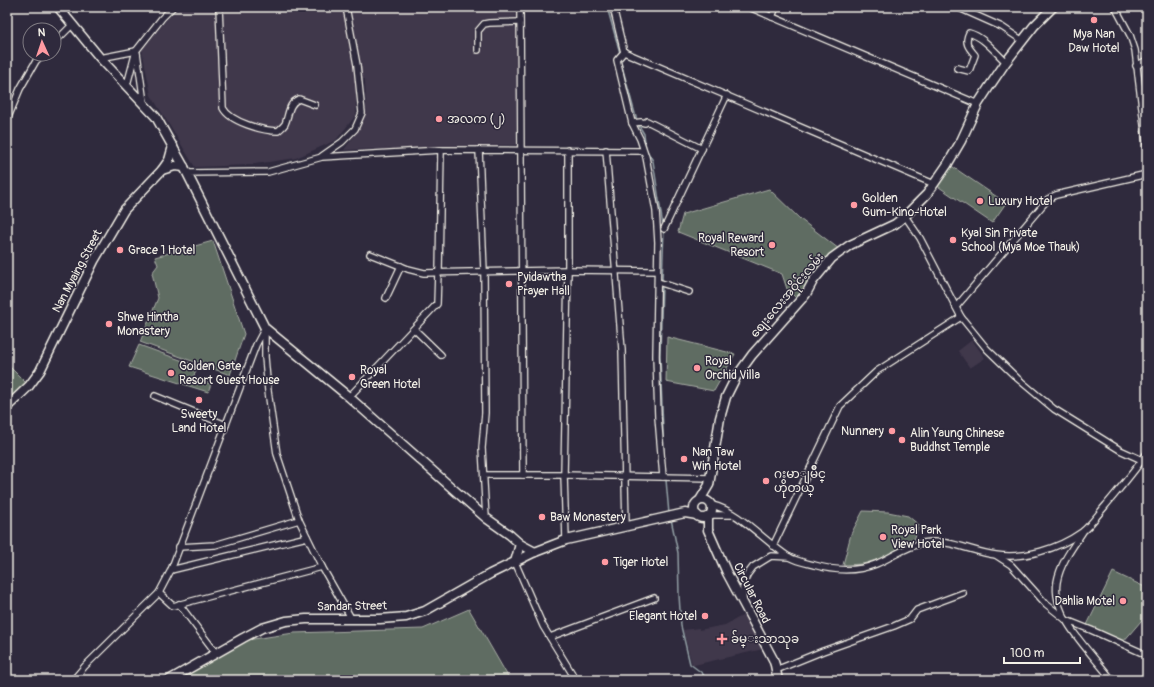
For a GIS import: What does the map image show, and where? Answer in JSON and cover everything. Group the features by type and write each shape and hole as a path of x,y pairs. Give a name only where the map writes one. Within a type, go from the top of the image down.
{"street":[{"path":"58,7 100,58 156,117 173,146 265,328 349,397 486,518 520,544 535,552"},
{"path":"127,85 136,51 162,18 173,7"},
{"path":"219,7 223,108 226,113 230,117 248,124 263,129 278,131 284,125 290,108 296,100 299,99 314,105"},
{"path":"322,157 342,142 355,129 362,113 356,65 346,7"},
{"path":"520,7 523,475"},
{"path":"613,7 622,54"},
{"path":"749,7 978,104"},
{"path":"772,17 776,7"},
{"path":"957,7 1002,27 1023,41"},
{"name":"စျေးလေးအဝိုင်းလမ်း","path":"710,482 720,418 726,397 736,377 752,355 806,294 813,281 832,258 850,245 895,224 922,199 947,165 961,141 978,104 1006,62 1034,26 1054,7"},
{"path":"1115,7 1130,35 1135,50 1147,150"},
{"path":"478,50 478,30 484,24 489,22 520,22"},
{"path":"62,35 73,24"},
{"path":"957,68 969,71 975,55 967,46 967,38 969,33 984,41 1006,62"},
{"path":"100,58 136,51"},
{"path":"136,51 144,103"},
{"path":"622,54 727,95 934,184"},
{"path":"622,54 617,60 636,122 642,151 646,157 656,211 658,242 656,356 658,417 665,477"},
{"path":"1136,66 1147,60"},
{"path":"7,120 20,89 35,62"},
{"path":"664,229 727,95"},
{"path":"636,122 644,123 647,120 702,149"},
{"name":"Nan Myaing Street","path":"7,407 30,386 40,371 94,261 124,210 162,170 169,160 173,146"},
{"path":"162,170 175,166 185,170 268,172 322,157 441,150 522,149 642,151"},
{"path":"349,397 437,304 441,150"},
{"path":"479,150 484,272 485,412 482,448 486,518"},
{"path":"566,540 564,475 568,270 568,150"},
{"path":"606,150 622,350 626,526"},
{"path":"956,307 1048,199 1056,195 1147,174"},
{"path":"905,216 920,238 961,317 987,349 1017,378 1054,409 1120,450 1142,460"},
{"path":"370,254 401,266 424,272 568,270 657,271"},
{"path":"386,298 401,266"},
{"path":"658,282 689,292"},
{"path":"773,546 840,406 877,371 961,317"},
{"path":"73,680 85,666 158,593 171,570 256,345 265,328"},
{"path":"265,328 265,357 271,421 277,454 299,520 322,568 351,618"},
{"path":"414,329 441,355"},
{"path":"155,396 226,425"},
{"path":"1147,453 1083,531 1068,554 1057,581 1057,598 1066,620 1147,655"},
{"path":"484,475 665,477 710,482"},
{"path":"708,530 694,511 697,503 710,482"},
{"path":"709,516 712,512 710,482"},
{"path":"684,513 697,503 706,500 742,520 790,558"},
{"path":"684,513 701,518 709,516 733,515"},
{"name":"Sandar Street","path":"169,680 262,628 286,621 306,619 380,619 406,617 425,611 490,574 535,552 566,540 684,513"},
{"name":"Circular Road","path":"709,516 708,530 727,573 773,659 778,680"},
{"path":"179,546 215,545 299,520"},
{"path":"743,601 743,588 747,575 753,567 771,556 790,558 838,571 858,570 876,564 908,547 924,542 945,542 982,553 1019,556 1061,544 1083,531"},
{"path":"171,570 307,537"},
{"path":"520,544 515,562 543,626 576,680"},
{"path":"997,555 1011,565 1046,604 1066,620 1112,680"},
{"path":"158,593 173,606 322,568"},
{"path":"776,670 823,651 894,626 910,619 917,610 963,593"},
{"path":"550,637 654,598"},
{"path":"179,604 216,653"}],"shaded area":[{"path":"182,7 518,7 516,145 344,150 361,127 366,109 365,79 356,79 356,115 336,140 296,158 248,165 195,167 151,95 142,50 169,17"},
{"path":"972,340 985,358 970,368 958,351"},
{"name":"ခ်မ္းသာသုခ","path":"746,614 763,649 694,665 692,664 683,630 699,628 699,630 725,625"}],"green space":[{"path":"950,165 1006,203 992,223 936,185"},
{"name":"Royal Reward Resort","path":"769,189 800,219 839,249 831,255 796,298 787,289 782,274 678,232 683,214"},
{"path":"213,241 244,334 230,375 140,342 158,298 152,273 158,265 155,257"},
{"name":"Royal Orchid Villa","path":"667,337 735,354 714,391 666,382"},
{"name":"Golden Gate Resort Guest House","path":"139,345 197,366 193,379 211,384 208,392 129,367"},
{"path":"7,364 28,385 7,406"},
{"name":"Royal Park View Hotel","path":"863,511 888,512 908,516 919,525 914,540 879,559 863,564 843,565 851,534"},
{"name":"Dahlia Motel","path":"1113,572 1147,588 1147,614 1123,642 1087,625"},
{"path":"469,609 510,680 178,680 247,640 294,633 423,629"}],"waterway":[{"path":"607,7 620,53"},
{"path":"620,59 637,121"},
{"path":"638,124 644,134 646,149 653,161 663,226"},
{"path":"662,282 664,230"},
{"path":"662,286 660,355 664,456"},
{"path":"666,480 669,514"},
{"path":"671,519 678,553 681,626 690,664 702,673 707,680"}],"place":[{"name":"Mya Nan Daw Hotel","path":"1094,20"},
{"name":"အလက (၂)","path":"439,119"},
{"name":"Luxury Hotel","path":"980,201"},
{"name":"Golden Gum-Kino-Hotel","path":"854,205"},
{"name":"Kyal Sin Private School (Mya Moe Thauk)","path":"953,240"},
{"name":"Royal Reward Resort","path":"772,245"},
{"name":"Grace 1 Hotel","path":"120,250"},
{"name":"Pyidawtha Prayer Hall","path":"509,284"},
{"name":"Shwe Hintha Monastery","path":"109,324"},
{"name":"Royal Orchid Villa","path":"697,368"},
{"name":"Golden Gate Resort Guest House","path":"171,373"},
{"name":"Royal Green Hotel","path":"352,377"},
{"name":"Sweety Land Hotel","path":"199,400"},
{"name":"Nunnery","path":"892,431"},
{"name":"Alin Yaung Chinese Buddhst Temple","path":"902,440"},
{"name":"Nan Taw Win Hotel","path":"684,459"},
{"name":"ဂႏမာျမိဳင္ ဟိုတယ္","path":"766,481"},
{"name":"Baw Monastery","path":"542,517"},
{"name":"Royal Park View Hotel","path":"883,537"},
{"name":"Tiger Hotel","path":"605,562"},
{"name":"Dahlia Motel","path":"1123,601"},
{"name":"Elegant Hotel","path":"705,616"},
{"name":"ခ်မ္းသာသုခ","path":"722,639"}]}
